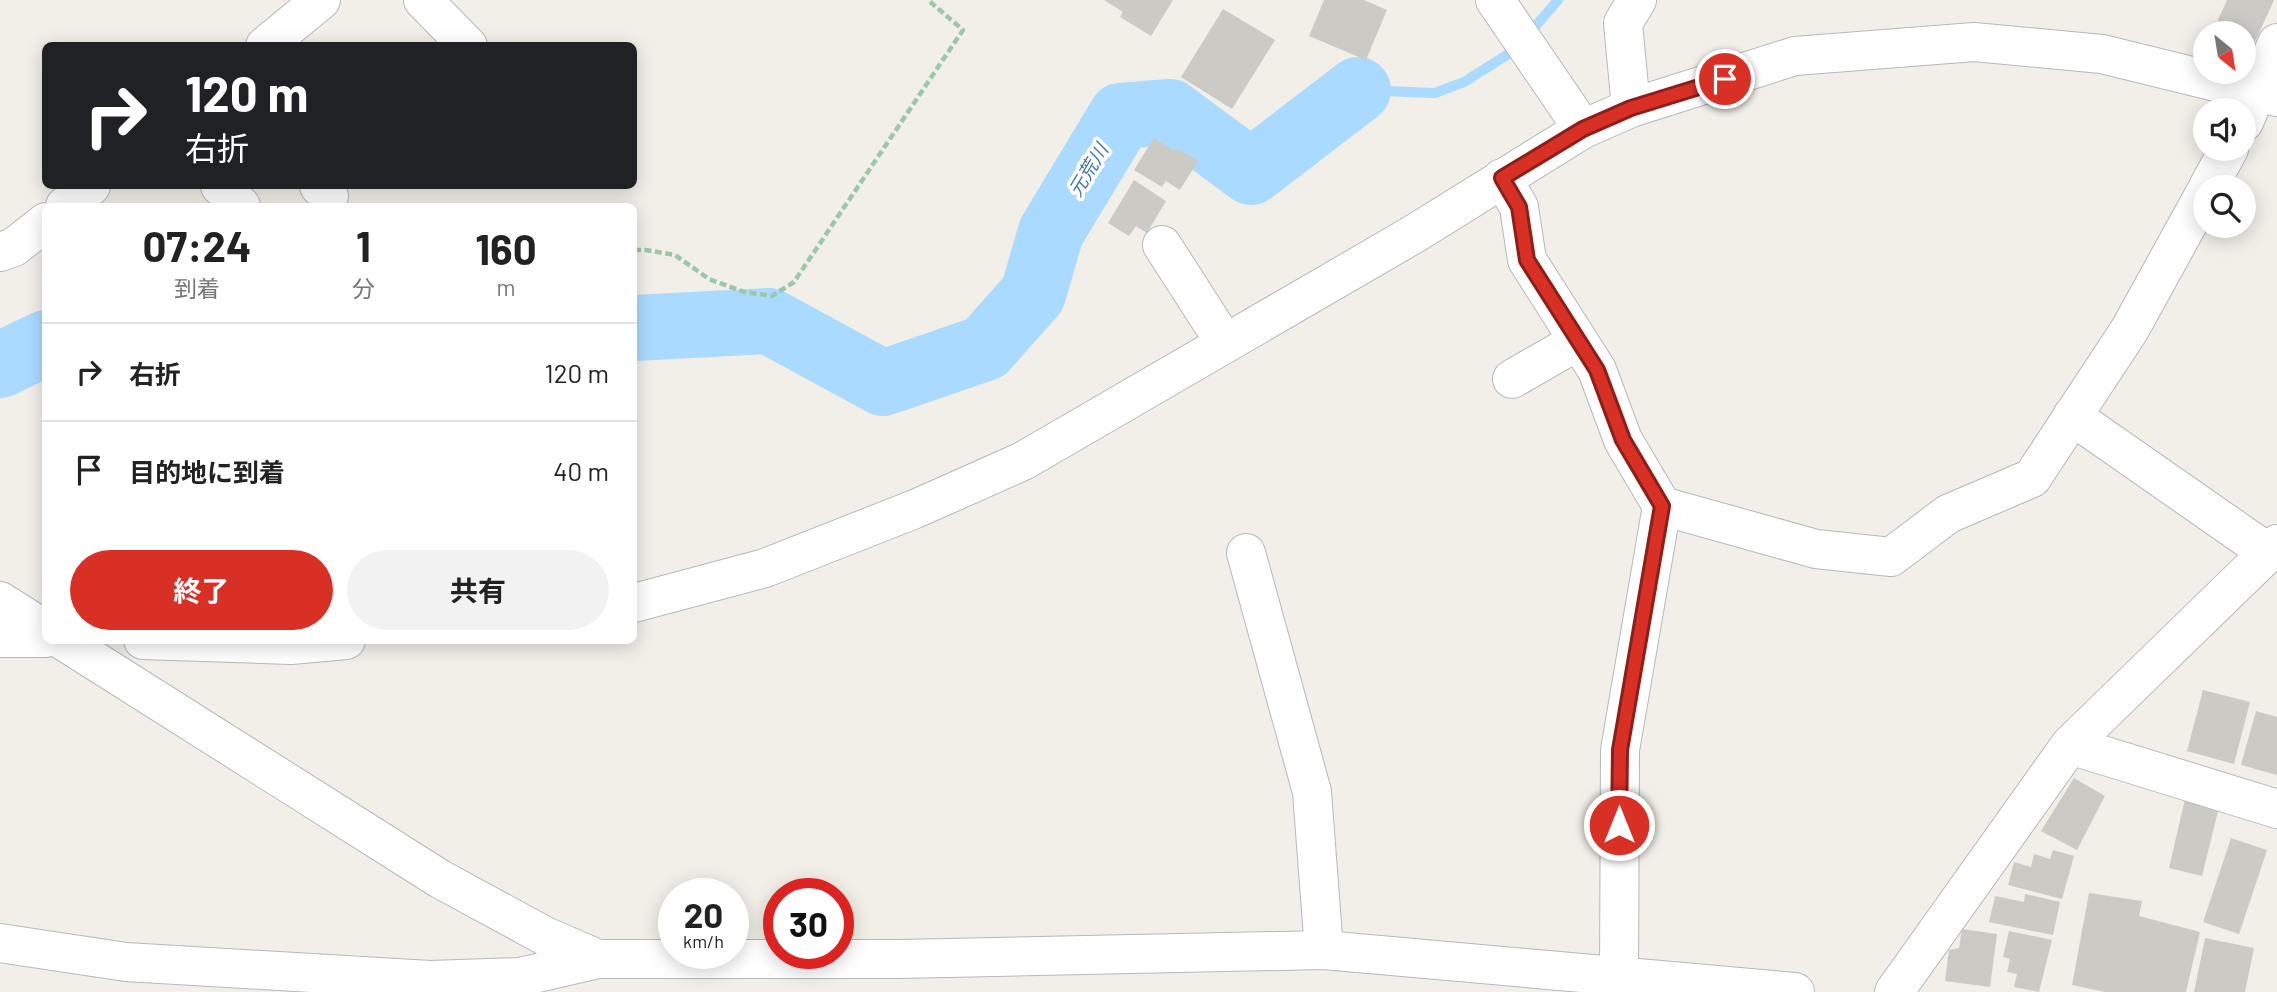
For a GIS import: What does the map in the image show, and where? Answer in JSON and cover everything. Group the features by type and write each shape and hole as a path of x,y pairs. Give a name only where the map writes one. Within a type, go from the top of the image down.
{"street":[{"path":"270,42 321,0"},
{"path":"423,0 464,42"},
{"path":"1495,0 1583,129"},
{"path":"1631,108 1623,23 1637,0"},
{"path":"637,602 765,568 1023,461 1414,234 1583,129 1631,108 1795,56 1974,42 2102,54 2259,104 2277,43"},
{"path":"1502,178 1519,207 1527,260 1597,370 1623,440 1662,506 1620,750 1619,976"},
{"path":"69,203 87,189"},
{"path":"223,189 238,203"},
{"path":"1662,506 1816,549 1891,557 1948,514 2032,478 2130,329 2193,215"},
{"path":"5,240 42,224"},
{"path":"1162,246 1225,343"},
{"path":"1512,379 1577,341"},
{"path":"1894,992 2070,745 2272,548 2071,416"},
{"path":"1246,553 1312,792 1324,950"},
{"path":"0,601 42,627"},
{"path":"0,638 42,638"},
{"path":"68,644 440,879 545,936 598,959 724,975 927,975 1324,950 1795,992"},
{"path":"261,644 302,644"},
{"path":"2070,745 2277,808"},
{"path":"0,943 126,962 430,980 520,977 598,959"}],"path":[{"path":"637,250 676,255 709,279 744,292 772,296 794,282 963,30 928,0"}],"building":[{"path":"1104,0 1173,0 1151,36 1120,17 1123,12"},
{"path":"1324,0 1364,0 1387,10 1366,60 1309,36"},
{"path":"2227,0 2274,0 2256,39 2256,21 2218,21"},
{"path":"1223,9 1275,40 1232,109 1181,77"},
{"path":"1154,138 1174,151 1177,148 1198,161 1180,190 1166,181 1162,187 1134,170"},
{"path":"1134,180 1166,201 1147,233 1136,226 1129,236 1108,223"},
{"path":"2203,690 2250,702 2234,764 2187,751"},
{"path":"2256,711 2277,717 2277,775 2241,765"},
{"path":"2074,778 2105,796 2077,850 2041,831"},
{"path":"2185,799 2219,807 2202,876 2169,868"},
{"path":"2231,838 2267,850 2239,934 2203,922"},
{"path":"2053,850 2074,856 2062,899 2008,885 2014,862 2031,867 2034,854 2050,859"},
{"path":"2089,893 2142,901 2139,916 2200,932 2186,992 2105,992 2072,985"},
{"path":"2025,894 2060,902 2053,935 1989,922 1995,896 2024,902"},
{"path":"1962,929 1997,934 1990,987 1945,981 1949,950 1959,948"},
{"path":"2009,931 2052,940 2039,992 2014,987 2017,974 2007,972 2010,959 2003,957"},
{"path":"2205,938 2254,948 2245,992 2194,992"}],"waterway":[{"name":"元荒川","path":"1528,35 1558,0"},
{"name":"元荒川","path":"1358,90 1435,93 1464,82 1518,48"},
{"name":"元荒川","path":"637,328 769,321 883,383 985,348 1033,294 1051,232 1121,116 1170,112 1251,172 1358,90"},
{"name":"元荒川","path":"0,365 42,345"}],"route":[{"path":"1619,825 1620,750 1662,506 1623,440 1597,370 1527,260 1519,207 1502,178 1583,129 1631,108 1725,79"}]}
